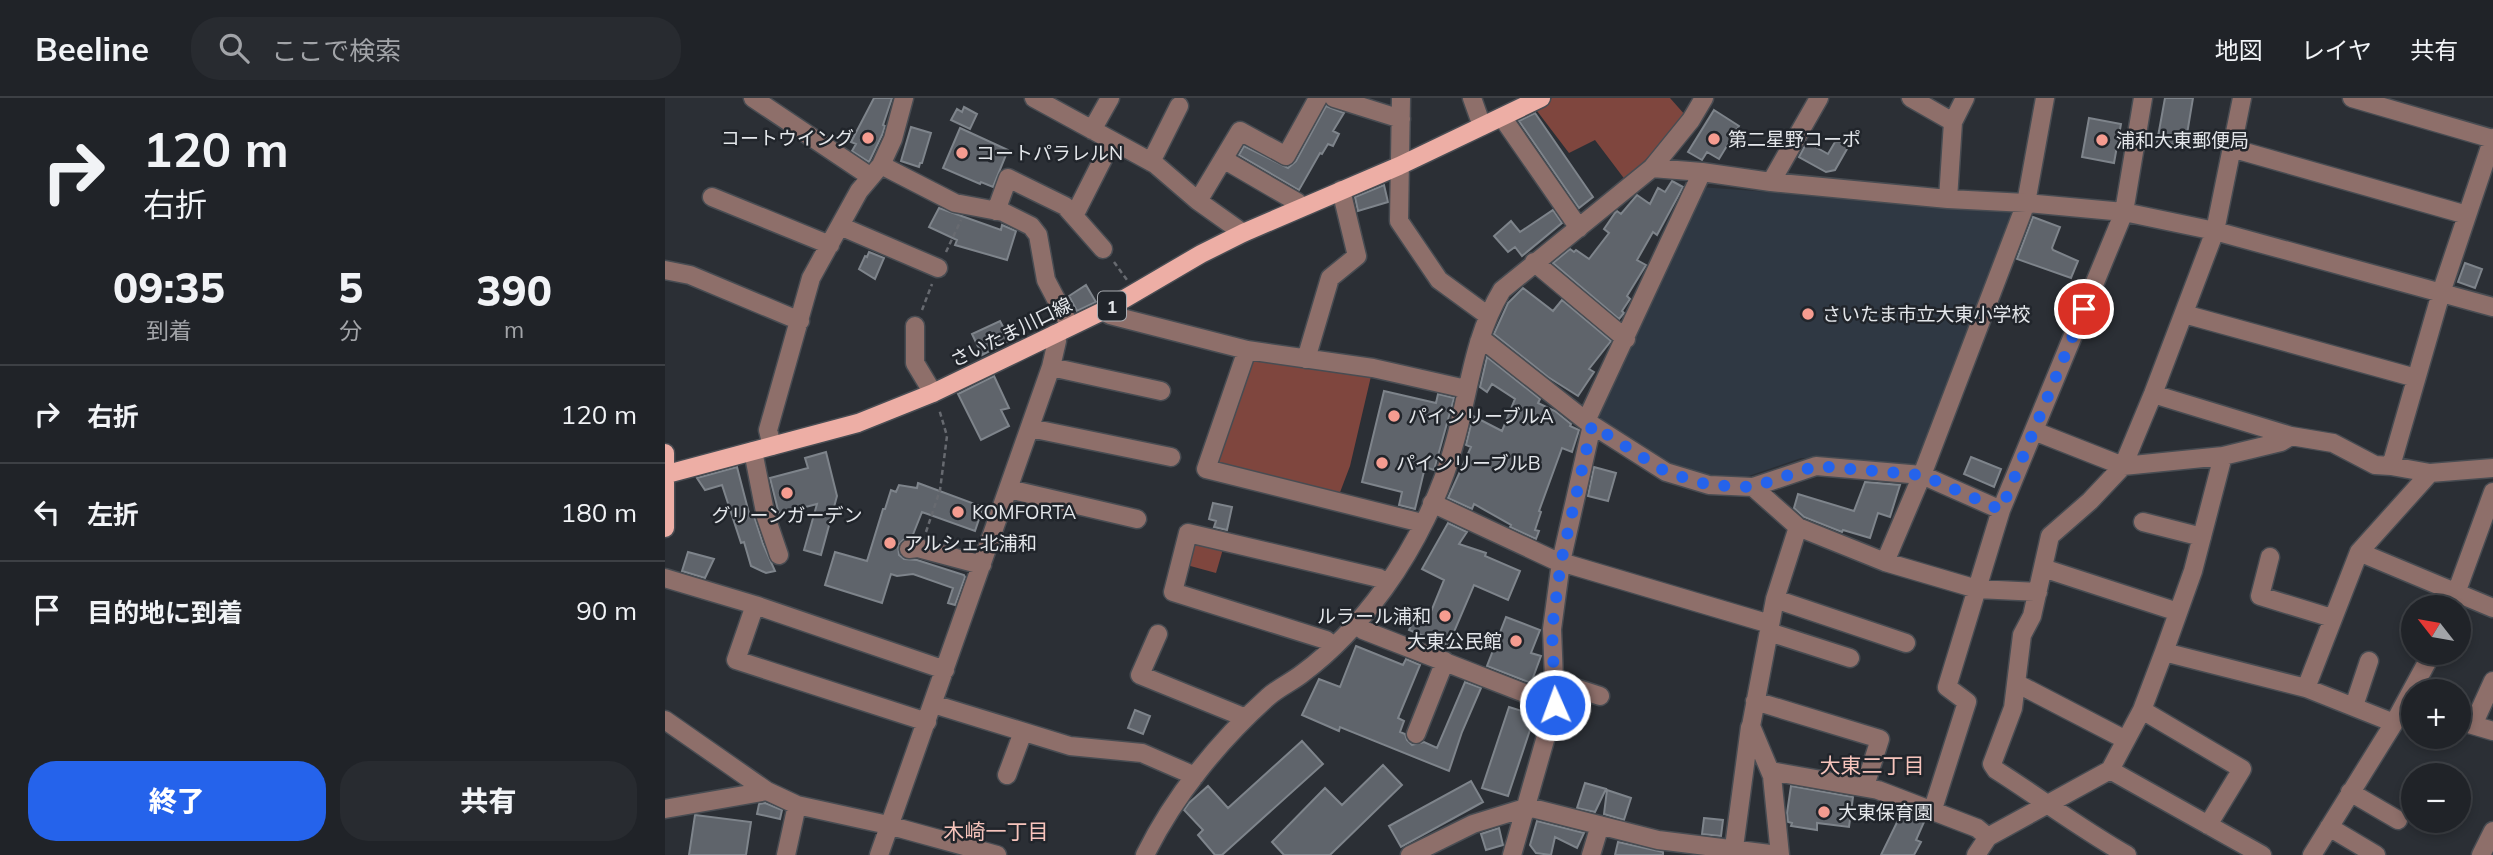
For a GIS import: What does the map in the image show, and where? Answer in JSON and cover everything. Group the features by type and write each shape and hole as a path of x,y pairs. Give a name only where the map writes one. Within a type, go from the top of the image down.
{"main road":[{"name":"さいたま川口線","path":"666,475 858,423 933,393 1107,309 1243,233 1399,166 1541,98"},
{"path":"665,453 665,528"}],"street":[{"path":"753,98 876,171 955,203 1003,212 1031,226 1038,235 1046,280 1062,330 1009,489 879,855"},
{"path":"772,446 768,430 811,278 859,191 876,171 893,139 904,98"},
{"path":"1034,98 1151,162 1198,201 1243,233"},
{"path":"1092,130 1110,98"},
{"path":"1198,201 1240,131 1286,156 1318,98"},
{"path":"1334,98 1401,119"},
{"path":"1401,98 1399,221 1439,280 1487,315"},
{"path":"1472,98 1482,127"},
{"path":"1148,854 1175,803 1246,718 1271,694 1304,673 1333,646 1356,624 1388,583 1411,545 1449,463 1487,315 1502,290 1652,168 1691,120 1704,98"},
{"path":"1771,182 1819,98"},
{"path":"1912,98 1953,122"},
{"path":"1948,199 1953,122 1965,98"},
{"path":"1885,562 1922,475 2026,203 2045,98"},
{"path":"1932,812 1968,702 1947,687 2001,510 2124,212 2143,98"},
{"path":"2127,855 2088,833 1996,770 1992,764 2013,708 2022,635 2032,615 2050,536 2090,501 2123,466 2215,231 2242,98"},
{"path":"2352,98 2493,138 2441,293 2391,466"},
{"path":"1151,162 1179,106"},
{"path":"1502,117 1579,228"},
{"path":"1073,216 1112,141"},
{"path":"2231,148 2467,215"},
{"path":"1223,159 1297,202 1300,207"},
{"path":"1652,168 1948,199 2124,212 2215,231 2493,307"},
{"path":"1512,855 1528,807 1555,705 1552,629 1561,562 1589,423 1702,172"},
{"path":"996,211 1008,178 1065,206 1103,248"},
{"path":"1306,359 1330,278 1357,256 1341,190"},
{"path":"712,197 829,245"},
{"path":"840,226 939,268"},
{"path":"1534,262 1626,338"},
{"path":"665,270 690,275 800,321"},
{"path":"1107,309 1110,315 1247,350 1373,368 1466,389"},
{"path":"2184,314 2416,378"},
{"path":"915,326 915,363 933,393"},
{"path":"1479,342 1487,343 1589,423 1666,472 1709,485 1753,487 1816,466 1922,475 2001,510"},
{"path":"1247,350 1206,469 1422,523"},
{"path":"1051,367 1161,391"},
{"path":"2153,394 2291,436 2333,443 2375,465 2430,473 2493,468"},
{"path":"1030,428 1171,457"},
{"path":"2034,431 2123,466 2223,456 2281,443 2291,436"},
{"path":"753,451 766,517 779,555"},
{"path":"1976,855 1988,837 2111,770 2142,710 2193,571 2223,456"},
{"path":"2306,688 2359,552 2430,473"},
{"path":"1753,487 1798,527 1885,562 1977,589 2038,592"},
{"path":"1009,489 1137,519"},
{"path":"2456,595 2493,492"},
{"path":"1432,503 1561,562 1770,628 1850,658"},
{"path":"2143,522 2202,537"},
{"path":"1733,852 1755,701 1775,599 1798,527"},
{"path":"1333,646 1326,640 1173,592 1188,533 1379,578 1388,583"},
{"path":"915,549 982,565"},
{"path":"2359,552 2442,595"},
{"path":"2270,557 2260,596 2332,618"},
{"path":"2043,568 2178,612"},
{"path":"665,578 755,605 945,670"},
{"path":"1775,599 1906,643"},
{"path":"2471,604 2493,608"},
{"path":"755,605 736,660 927,722"},
{"path":"1356,624 1363,631 1555,705"},
{"path":"1158,634 1140,675 1246,718"},
{"path":"2164,652 2306,688 2394,723"},
{"path":"1416,734 1445,661"},
{"path":"2354,706 2369,661"},
{"path":"1554,681 1600,696"},
{"path":"2471,715 2493,681"},
{"path":"2018,684 2126,740"},
{"path":"1755,701 1880,739 1865,786"},
{"path":"933,704 1070,747 1142,753 1195,776"},
{"path":"2142,710 2242,769 2209,825"},
{"path":"2312,855 2401,715"},
{"path":"665,720 767,791 797,805 888,825 997,855"},
{"path":"2471,724 2493,730"},
{"path":"1410,855 1473,824 1528,807 1658,840 1733,852 1779,855 1770,771 1751,726"},
{"path":"1007,775 1023,732"},
{"path":"2111,770 2262,855"},
{"path":"1770,771 1865,786 1977,828 1988,837"},
{"path":"665,809 767,791"},
{"path":"2350,792 2398,820"},
{"path":"786,855 797,805"},
{"path":"1591,855 1600,825"},
{"path":"2329,827 2376,855"},
{"path":"2481,855 2493,831"}],"path":[{"path":"1103,248 1136,292"},
{"path":"915,549 940,490 947,436 933,393"}],"shaded area":[{"path":"1552,98 1670,98 1686,116 1626,181 1595,140 1569,153 1534,107"},
{"name":"さいたま市立大東小学校","path":"1700,187 2014,210 1916,466 1801,458 1737,480 1707,477 1680,470 1648,455 1594,419"},
{"path":"1254,359 1372,372 1350,466 1339,495 1214,463"},
{"path":"1190,541 1223,549 1216,573 1183,564"}],"building":[{"path":"874,98 892,98 882,135 869,162 852,151 856,144 851,142"},
{"path":"2165,98 2193,98 2185,146 2157,142"},
{"path":"1326,106 1344,113 1333,131 1339,134 1333,146 1328,144 1322,154 1320,153 1299,190 1239,155 1244,146 1288,168 1296,161"},
{"path":"964,107 977,114 970,129 951,120 957,109 962,112"},
{"name":"第二星野コーポ","path":"1714,110 1739,126 1719,159 1707,152 1702,160 1688,152"},
{"path":"1535,113 1593,197 1579,208 1519,121"},
{"path":"2089,118 2121,124 2114,163 2082,157"},
{"path":"911,127 931,133 919,167 901,161"},
{"path":"960,128 1008,150 993,187 943,168"},
{"path":"1807,142 1828,154 1835,142 1851,142 1835,170 1826,172 1799,157"},
{"path":"1672,181 1683,187 1657,235 1653,232 1637,260 1646,265 1627,296 1630,299 1619,319 1553,263 1570,249 1589,259 1609,233 1604,229 1617,211 1621,214 1637,195 1650,204 1658,188 1665,192"},
{"path":"1384,185 1388,202 1358,211 1355,197"},
{"path":"939,208 1001,230 1002,225 1016,231 1007,260 955,245 957,240 929,227"},
{"path":"1553,210 1562,223 1522,256 1515,247 1508,252 1494,236 1511,221 1520,232"},
{"path":"2033,217 2060,227 2052,248 2078,261 2071,278 2017,259"},
{"path":"869,252 884,258 875,279 859,269"},
{"path":"2465,263 2482,269 2475,288 2458,282"},
{"path":"1086,285 1096,302 1077,311 1069,296"},
{"path":"1523,288 1553,311 1562,300 1611,341 1589,369 1594,372 1578,396 1548,377 1494,334 1508,303"},
{"path":"1000,321 1010,340 982,355 972,334"},
{"path":"1487,357 1540,399 1538,403 1555,411 1571,424 1570,426 1579,430 1572,452 1562,448 1539,511 1541,512 1535,530 1539,531 1536,539 1510,527 1511,525 1474,504 1472,509 1448,498 1471,447 1466,445 1473,416 1502,431 1515,399 1492,384 1487,392 1480,387"},
{"path":"994,376 1009,408 1001,410 1009,426 981,440 958,394"},
{"path":"1384,391 1436,403 1438,394 1454,398 1434,470 1425,467 1415,509 1399,505 1402,492 1362,482"},
{"path":"826,452 837,496 821,555 804,550 817,504 779,514 770,478 808,468 805,458"},
{"path":"1971,457 2001,469 1994,487 1964,474"},
{"path":"737,467 750,517 754,516 775,571 766,573 751,566 722,485 705,490 697,478"},
{"path":"1594,467 1616,473 1608,501 1588,496"},
{"path":"1865,482 1900,485 1890,517 1878,513 1870,538 1843,530 1842,532 1804,517 1794,508 1798,494 1854,511"},
{"name":"アルシェ北浦和","path":"918,483 983,507 975,531 922,512 912,537 898,545 899,555 904,559 917,560 964,575 955,605 948,603 953,588 913,574 891,574 882,603 825,585 835,552 867,561 891,490 896,492 899,485 917,488"},
{"path":"1213,503 1232,507 1227,530 1214,527 1216,521 1209,519"},
{"path":"1448,523 1467,532 1459,544 1486,553 1485,556 1520,571 1508,600 1474,585 1448,646 1409,630 1416,614 1428,619 1444,580 1422,569"},
{"path":"688,552 714,559 705,578 682,571"},
{"name":"大東公民館","path":"1506,617 1540,630 1531,653 1541,656 1531,683 1487,666"},
{"path":"1356,646 1403,665 1406,659 1420,665 1398,718 1404,721 1400,732 1405,734 1412,745 1424,742 1437,748 1465,682 1481,688 1449,771 1340,727 1339,731 1302,715 1319,679 1340,687"},
{"path":"1509,707 1535,715 1508,796 1482,788"},
{"path":"1135,710 1150,716 1143,734 1128,728"},
{"path":"1302,741 1323,764 1222,855 1215,855 1198,835 1203,830 1184,810 1189,803 1208,786 1228,808"},
{"path":"1383,765 1402,785 1330,855 1284,855 1272,842 1325,788 1342,805"},
{"path":"1471,781 1483,802 1401,847 1389,826"},
{"path":"1585,783 1606,789 1595,812 1577,808"},
{"path":"1791,786 1853,797 1849,827 1817,823 1817,830 1791,826 1787,813"},
{"path":"1607,790 1631,798 1624,820 1604,814"},
{"path":"765,803 782,810 780,819 757,814 759,804"},
{"path":"1902,812 1924,822 1916,840 1921,842 1914,855 1881,855"},
{"path":"695,815 751,822 746,855 689,855"},
{"path":"1704,818 1723,820 1721,836 1702,834"},
{"path":"1537,821 1584,833 1577,848 1555,837 1551,855 1536,853 1530,845"},
{"path":"1499,828 1503,845 1486,850 1481,834"},
{"path":"1618,842 1663,852 1663,855 1615,855"}],"place":[{"name":"コートウイング","path":"868,138"},
{"name":"第二星野コーポ","path":"1714,139"},
{"name":"浦和大東郵便局","path":"2102,140"},
{"name":"コートパラレルN","path":"962,153"},
{"name":"さいたま市立大東小学校","path":"1808,314"},
{"name":"パインリーブルA","path":"1394,416"},
{"name":"パインリーブルB","path":"1382,463"},
{"name":"グリーンガーデン","path":"787,493"},
{"name":"KOMFORTA","path":"958,512"},
{"name":"アルシェ北浦和","path":"890,543"},
{"name":"ルラール浦和","path":"1445,616"},
{"name":"大東公民館","path":"1516,641"},
{"name":"大東保育園","path":"1824,812"}],"district":[{"name":"大東二丁目","path":"1872,765"},
{"name":"木崎一丁目","path":"996,831"}],"route":[{"path":"1555,705 1552,629 1561,562 1592,425 1666,472 1709,485 1753,487 1816,466 1922,475 2001,510 2084,309"}]}
